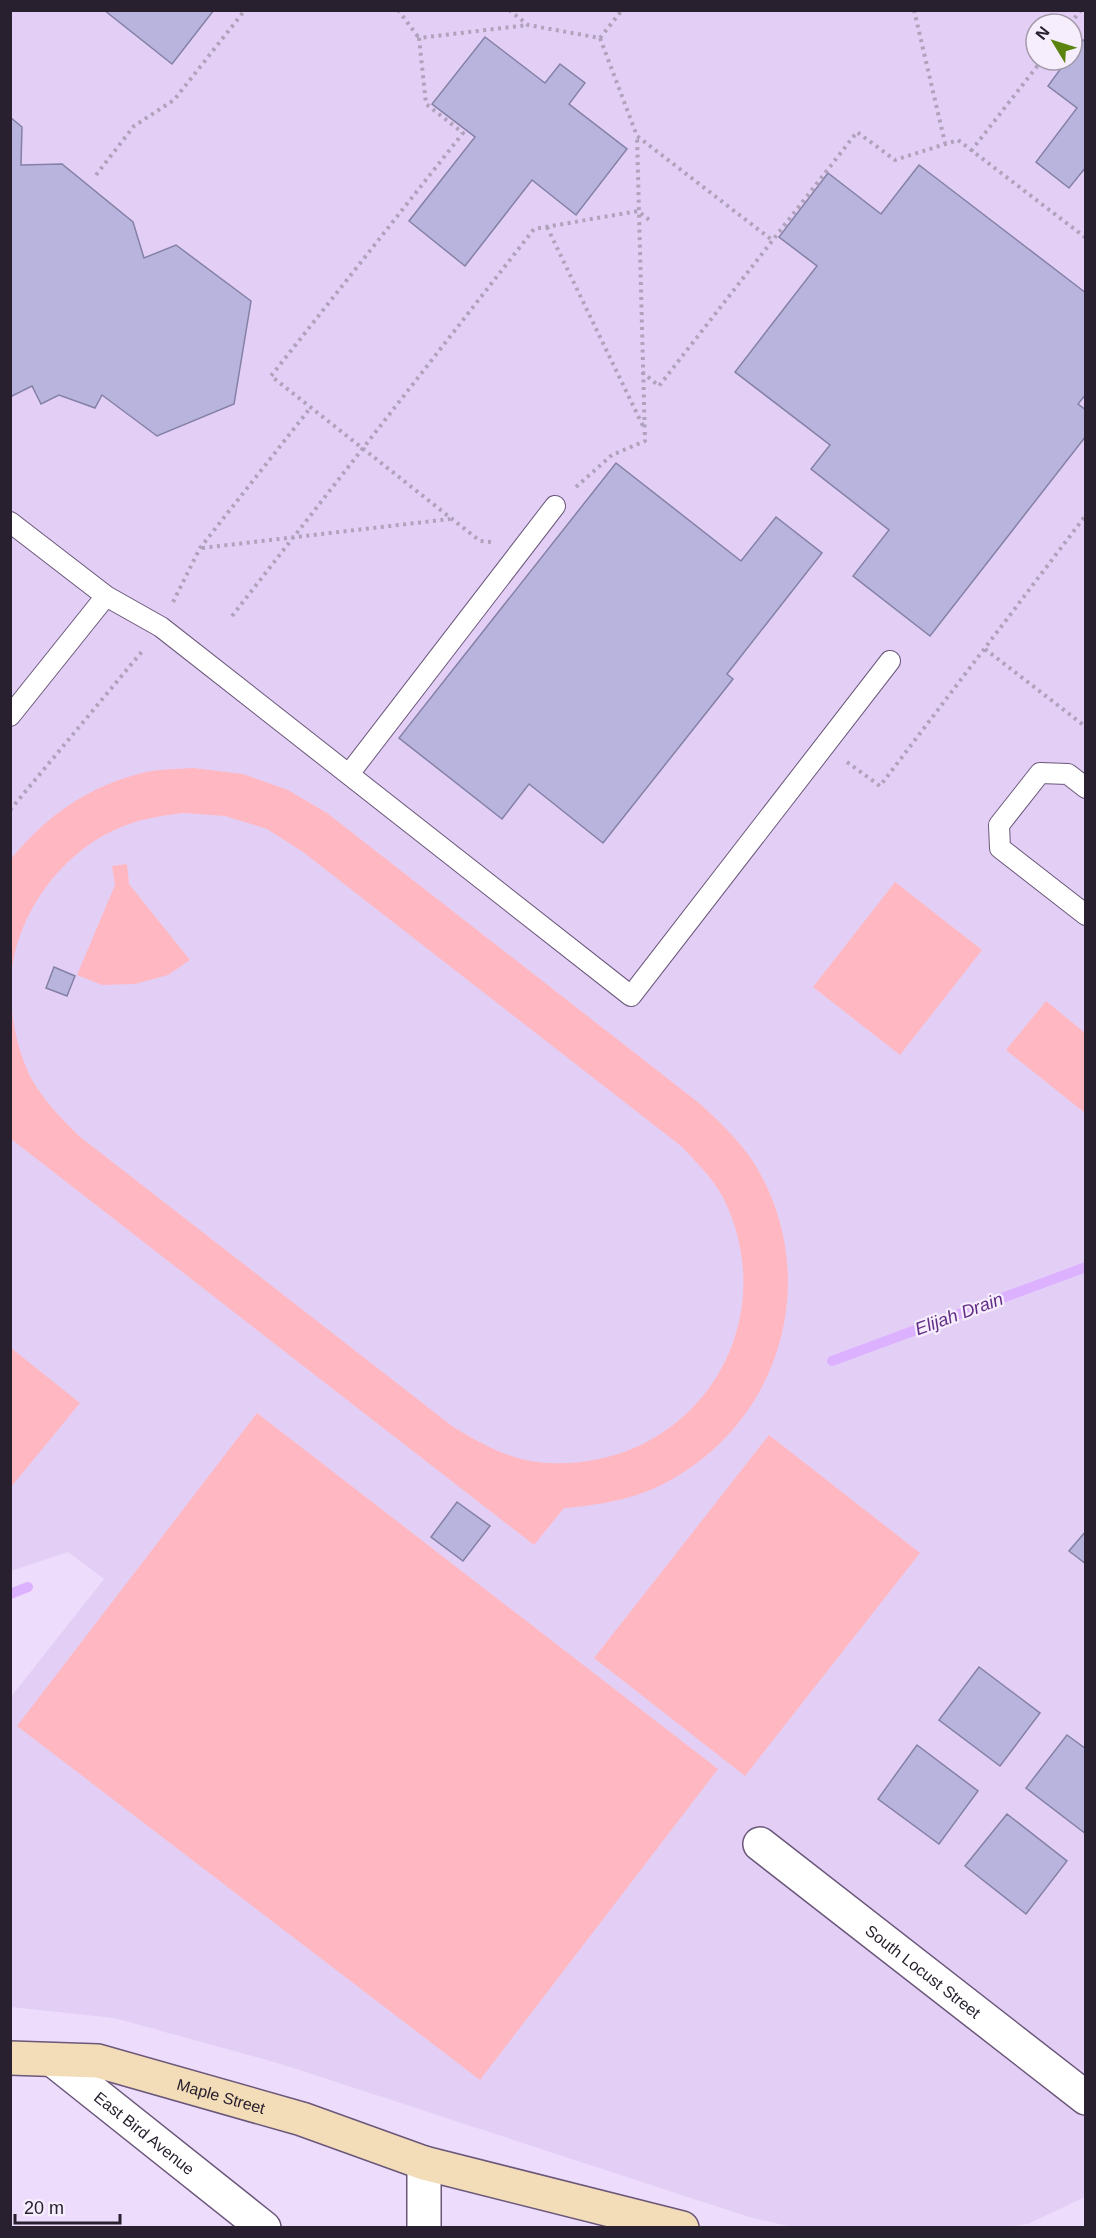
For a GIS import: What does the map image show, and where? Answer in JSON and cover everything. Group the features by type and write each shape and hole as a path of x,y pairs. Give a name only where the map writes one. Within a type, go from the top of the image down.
{"main road":[{"name":"Maple Street","path":"10,2058 99,2061 302,2119 424,2163 682,2228"}],"street":[{"name":"South Locust Street","path":"760,1844 1086,2098"},
{"name":"East Bird Avenue","path":"53,2060 264,2228"},
{"path":"424,2163 424,2228"}],"lane":[{"path":"350,774 555,506"},
{"path":"10,522 106,596 161,627 631,996 890,662"},
{"path":"10,716 106,596"},
{"path":"1086,788 1068,774 1040,773 999,825 1000,848 1086,915"}],"path":[{"path":"96,175 134,126 174,100 245,10"},
{"path":"398,10 419,38 426,104 462,133 271,376 480,541 525,545"},
{"path":"509,10 528,25"},
{"path":"600,38 622,10"},
{"path":"914,10 945,143"},
{"path":"419,38 528,25 600,38"},
{"path":"555,506 612,455 645,441 637,136 600,38"},
{"path":"971,151 1033,72"},
{"path":"642,372 659,386 856,132 895,160 958,140 1086,238"},
{"path":"637,136 772,240"},
{"path":"232,616 534,229 638,211 652,222"},
{"path":"547,227 645,429"},
{"path":"825,745 880,786 1086,515"},
{"path":"200,548 451,519"},
{"path":"985,649 1086,726"}],"shaded area":[{"path":"11,11 1085,11 1085,2197 1028,2224 1006,2227 792,2227 749,2217 281,2064 114,2018 11,2007 10,1698 104,1579 68,1552 11,1571"},
{"path":"193,768 243,774 288,790 327,813 699,1103 728,1131 754,1163 775,1206 786,1251 787,1296 780,1341 764,1383 740,1421 708,1454 669,1481 631,1497 564,1508 534,1545 11,1139 11,859 39,829 55,816 71,804 106,785 146,772 164,770"},
{"path":"127,864 129,884 190,960 168,975 135,984 102,985 77,975 115,885 112,866"},
{"path":"895,882 982,950 900,1055 813,987"},
{"path":"1046,1001 1085,1033 1085,1113 1006,1050"},
{"path":"11,1348 80,1403 11,1487"},
{"path":"257,1413 718,1769 480,2080 17,1726"},
{"path":"769,1435 920,1553 745,1776 594,1658"}],"building":[{"path":"104,10 214,10 172,64"},
{"path":"485,37 545,83 560,64 585,83 569,104 627,149 576,215 532,180 465,266 409,221 475,137 432,104"},
{"path":"1084,40 1086,41 1086,167 1069,188 1036,162 1077,108 1048,86 1058,72 1084,72"},
{"path":"10,117 22,127 21,165 62,164 133,222 144,258 176,245 251,301 234,404 157,436 102,395 95,408 59,395 41,404 32,386 10,397"},
{"path":"919,165 1086,293 1086,394 1078,404 1086,410 1086,436 930,636 853,576 889,530 811,469 830,445 735,372 817,266 779,237 828,173 881,214"},
{"path":"616,463 741,561 776,517 822,553 727,674 733,679 603,843 529,784 502,819 399,738"},
{"path":"54,967 75,976 67,996 46,988"},
{"path":"457,1502 490,1526 463,1561 431,1537"},
{"path":"1086,1531 1086,1564 1069,1551"},
{"path":"979,1667 1040,1713 1000,1766 939,1720"},
{"path":"1067,1735 1086,1749 1086,1834 1026,1788"},
{"path":"917,1745 978,1791 939,1844 878,1799"},
{"path":"1007,1814 1067,1861 1026,1914 965,1866"}],"waterway":[{"name":"Elijah Drain","path":"832,1361 1086,1267"},
{"name":"Elijah Drain","path":"10,1594 28,1587"}]}
